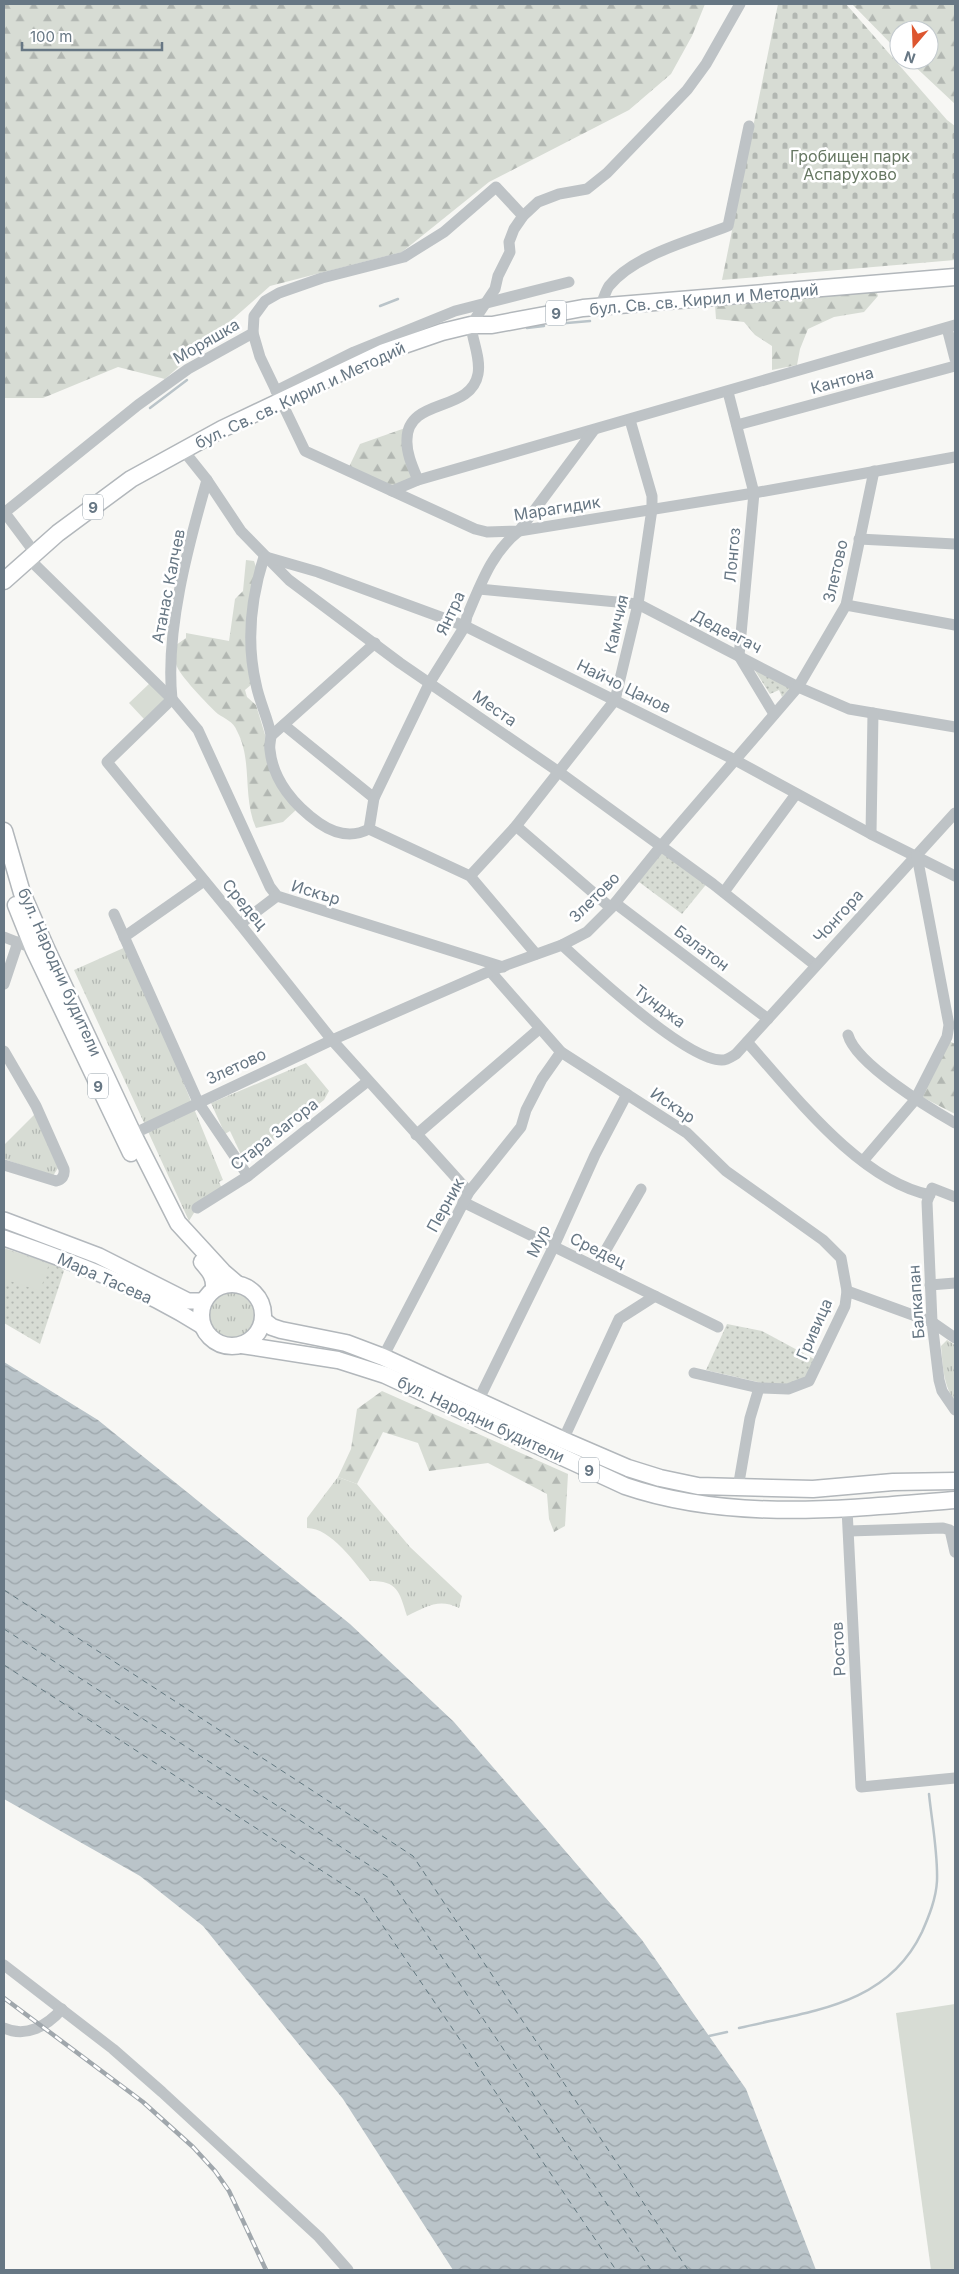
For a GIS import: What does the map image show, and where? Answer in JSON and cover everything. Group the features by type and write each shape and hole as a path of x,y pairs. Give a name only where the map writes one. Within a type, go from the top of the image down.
{"main road":[{"name":"бул. Св. св. Кирил и Методий","path":"6,580 32,555 131,479 278,396 384,352 442,332 471,325 492,325 600,307 955,277"},
{"name":"бул. Народни будители","path":"4,831 40,949 178,1223 217,1266 237,1284"},
{"name":"бул. Народни будители","path":"4,868 119,1130 169,1228 212,1273 215,1281 209,1295"},
{"name":"Мара Тасева","path":"4,1220 99,1256 188,1301 209,1295"},
{"name":"Мара Тасева","path":"4,1238 91,1268 180,1312 202,1326"},
{"path":"209,1295 225,1284 237,1284"},
{"name":"9","path":"237,1284 248,1288 257,1297 262,1308 263,1320"},
{"name":"9","path":"209,1295 200,1316 202,1326 207,1335 217,1343 229,1346 242,1345"},
{"name":"бул. Народни будители","path":"263,1320 272,1327 281,1330 346,1342 384,1356 478,1402 563,1440 628,1468 660,1478 698,1486 814,1489 893,1482 955,1481"},
{"path":"242,1345 256,1335 263,1320"},
{"name":"бул. Народни будители","path":"242,1345 338,1360 385,1375 625,1486 658,1497 714,1506 846,1509 955,1500"}],"street":[{"path":"418,480 406,440 408,427 420,414 469,393 478,374 471,325 495,289 498,276 510,252 509,242 514,229 523,216 538,202 560,194 587,189 607,173 687,90 706,64 740,4"},
{"path":"600,307 608,287 626,270 671,247 728,226 749,126"},
{"name":"Моряшка","path":"4,513 138,405 188,369 252,333 254,316 266,301 279,293 322,278 404,257 444,232 496,187 523,216"},
{"path":"278,396 384,340 455,310 522,294 552,284 569,282"},
{"path":"392,491 418,480 951,327 955,359"},
{"name":"Марагидик","path":"252,333 260,357 305,451 475,529 487,532 519,531 754,493 955,457"},
{"name":"Кантона","path":"738,425 955,366"},
{"name":"Лонгоз","path":"728,392 754,493 739,656"},
{"name":"Камчия","path":"470,876 516,826 615,700 638,604 652,509 652,496 630,420"},
{"name":"Янтра","path":"369,829 374,798 430,682 465,626 493,557 519,531 594,430"},
{"name":"Места","path":"183,450 208,480 226,512 264,557 289,580 374,643 559,772 724,892 815,965"},
{"name":"Злетово","path":"133,1134 332,1040 490,971 562,945 586,932 613,906 661,846 798,687 846,605 874,471"},
{"name":"Атанас Калчев","path":"172,699 169,674 182,581 208,480"},
{"name":"Искър","path":"4,513 32,555 172,699 198,730 207,744 270,887 277,896 502,967"},
{"path":"859,539 955,544"},
{"path":"264,557 252,606 250,634 255,683 271,736 270,755 278,780 305,813 338,833 360,834 369,829 470,876 536,954"},
{"name":"Найчо Цанов","path":"264,557 318,572 465,626 735,760 871,834 955,876"},
{"name":"Дедеагач","path":"479,589 638,604 798,687 849,709 955,727"},
{"path":"846,605 955,625"},
{"path":"271,736 374,643"},
{"path":"739,656 774,714"},
{"name":"Средец","path":"172,699 107,762 332,1040 416,1135 466,1197 554,1246 718,1326"},
{"path":"871,834 872,713"},
{"path":"284,725 374,798"},
{"path":"724,892 796,794"},
{"name":"Чонгора","path":"747,1042 955,813"},
{"name":"Балатон","path":"516,826 613,906 768,1019"},
{"path":"863,1161 915,1100 951,1038 917,856"},
{"path":"124,937 204,881"},
{"path":"240,924 277,896"},
{"path":"114,914 198,1102 248,1176"},
{"path":"4,937 40,949"},
{"path":"4,984 18,942"},
{"name":"Тунджа","path":"562,945 610,989 664,1031 692,1049 721,1060 736,1054 747,1042"},
{"name":"Искър","path":"490,971 561,1052 687,1133 726,1171 823,1240 841,1258 847,1291"},
{"path":"416,1135 539,1029"},
{"path":"848,1035 851,1043 869,1062 915,1100 955,1123"},
{"path":"747,1042 828,1132 863,1161 918,1192 931,1192 955,1197"},
{"path":"4,1051 36,1106 64,1169 64,1175 56,1181 4,1165"},
{"name":"Перник","path":"384,1356 466,1197 521,1127 526,1110 542,1079 561,1052"},
{"name":"Стара Загора","path":"197,1208 248,1176 368,1080"},
{"name":"Мур","path":"478,1402 554,1246 594,1155 627,1094"},
{"path":"596,1267 641,1189"},
{"name":"Балкапан","path":"931,1192 927,1202 932,1322 939,1380 942,1391 955,1410"},
{"path":"930,1285 955,1283"},
{"name":"Гривица","path":"694,1373 759,1388 788,1389 809,1381 845,1306 847,1291 932,1322 955,1338"},
{"path":"563,1440 619,1319 655,1296"},
{"path":"738,1488 750,1418 759,1388"},
{"name":"Ростов","path":"846,1509 861,1787 955,1778"},
{"path":"848,1531 943,1528 950,1530 955,1552"},
{"path":"4,1964 62,2008 162,2092 319,2238 348,2270"},
{"path":"4,2028 19,2032 29,2032 55,2016 62,2008"}],"green space":[{"path":"4,4 705,4 692,36 671,74 629,110 489,182 402,252 270,286 165,379 118,367 43,398 4,398"},
{"name":"Гробищен парк Аспарухово","path":"778,4 846,4 889,53 889,70 903,70 947,120 955,126 955,260 722,280"},
{"path":"852,4 955,4 955,104 919,70 939,70 939,20 889,20 889,42"},
{"path":"875,287 878,296 864,312 834,317 808,329 800,349 797,365 772,370 772,346 755,335 744,322 716,319 715,305"},
{"path":"408,427 418,480 392,491 347,471 360,444"},
{"path":"246,560 254,561 256,567 252,684 245,690 247,697 256,705 266,738 297,809 283,822 256,828 249,804 245,754 237,731 231,723 218,714 194,690 178,669 175,659 176,645 186,638 186,633 229,641 235,599 243,591"},
{"path":"754,669 792,686 782,697 779,690 770,694"},
{"path":"150,683 165,699 144,719 129,703"},
{"path":"661,846 709,881 682,914 635,879"},
{"path":"128,946 223,1180 219,1182 223,1191 197,1208 189,1221 74,970"},
{"path":"949,1041 955,1044 955,1114 920,1096"},
{"path":"306,1063 329,1091 324,1100 245,1163 230,1131 225,1134 211,1103"},
{"path":"35,1114 58,1168 53,1176 4,1159 4,1145"},
{"path":"4,1248 59,1266 64,1271 40,1344 4,1323"},
{"path":"4,1249 49,1264 40,1291 4,1279"},
{"path":"227,1292 237,1292 249,1299 256,1311 256,1321 249,1333 237,1340 227,1340 219,1336 212,1329 208,1321 208,1311 212,1303 219,1296"},
{"path":"727,1324 762,1331 814,1359 805,1379 788,1385 775,1386 706,1370"},
{"path":"947,1340 955,1345 955,1401 948,1388 943,1368 941,1346"},
{"path":"382,1391 568,1474 565,1526 554,1532 549,1519 547,1494 488,1463 429,1471 418,1443 383,1432 357,1484 338,1477 351,1449 357,1409"},
{"path":"338,1477 357,1484 410,1547 462,1596 459,1608 452,1605 439,1604 407,1616 402,1600 392,1585 379,1581 370,1581 334,1540 316,1530 307,1528 307,1518"},
{"path":"955,2004 955,2270 931,2270 896,2013"}],"water":[{"path":"4,1362 98,1420 350,1624 454,1722 642,1940 746,2089 816,2270 453,2270 343,2099 203,1926 140,1876 4,1799"}],"waterway":[{"path":"380,306 398,299"},
{"path":"555,324 590,321"},
{"path":"527,328 544,326"},
{"path":"150,408 187,380"},
{"path":"739,2028 819,2010 844,2001 867,1990 889,1976 907,1957 925,1926 932,1907 937,1881 937,1860 929,1794"},
{"path":"709,2036 727,2032"}],"ferry route":[{"path":"4,1590 413,1856 688,2270"},
{"path":"4,1629 389,1878 651,2270"},
{"path":"4,1665 364,1898 616,2270"}],"railway":[{"path":"4,1998 143,2102 193,2147 215,2171 229,2191 266,2270"}]}
